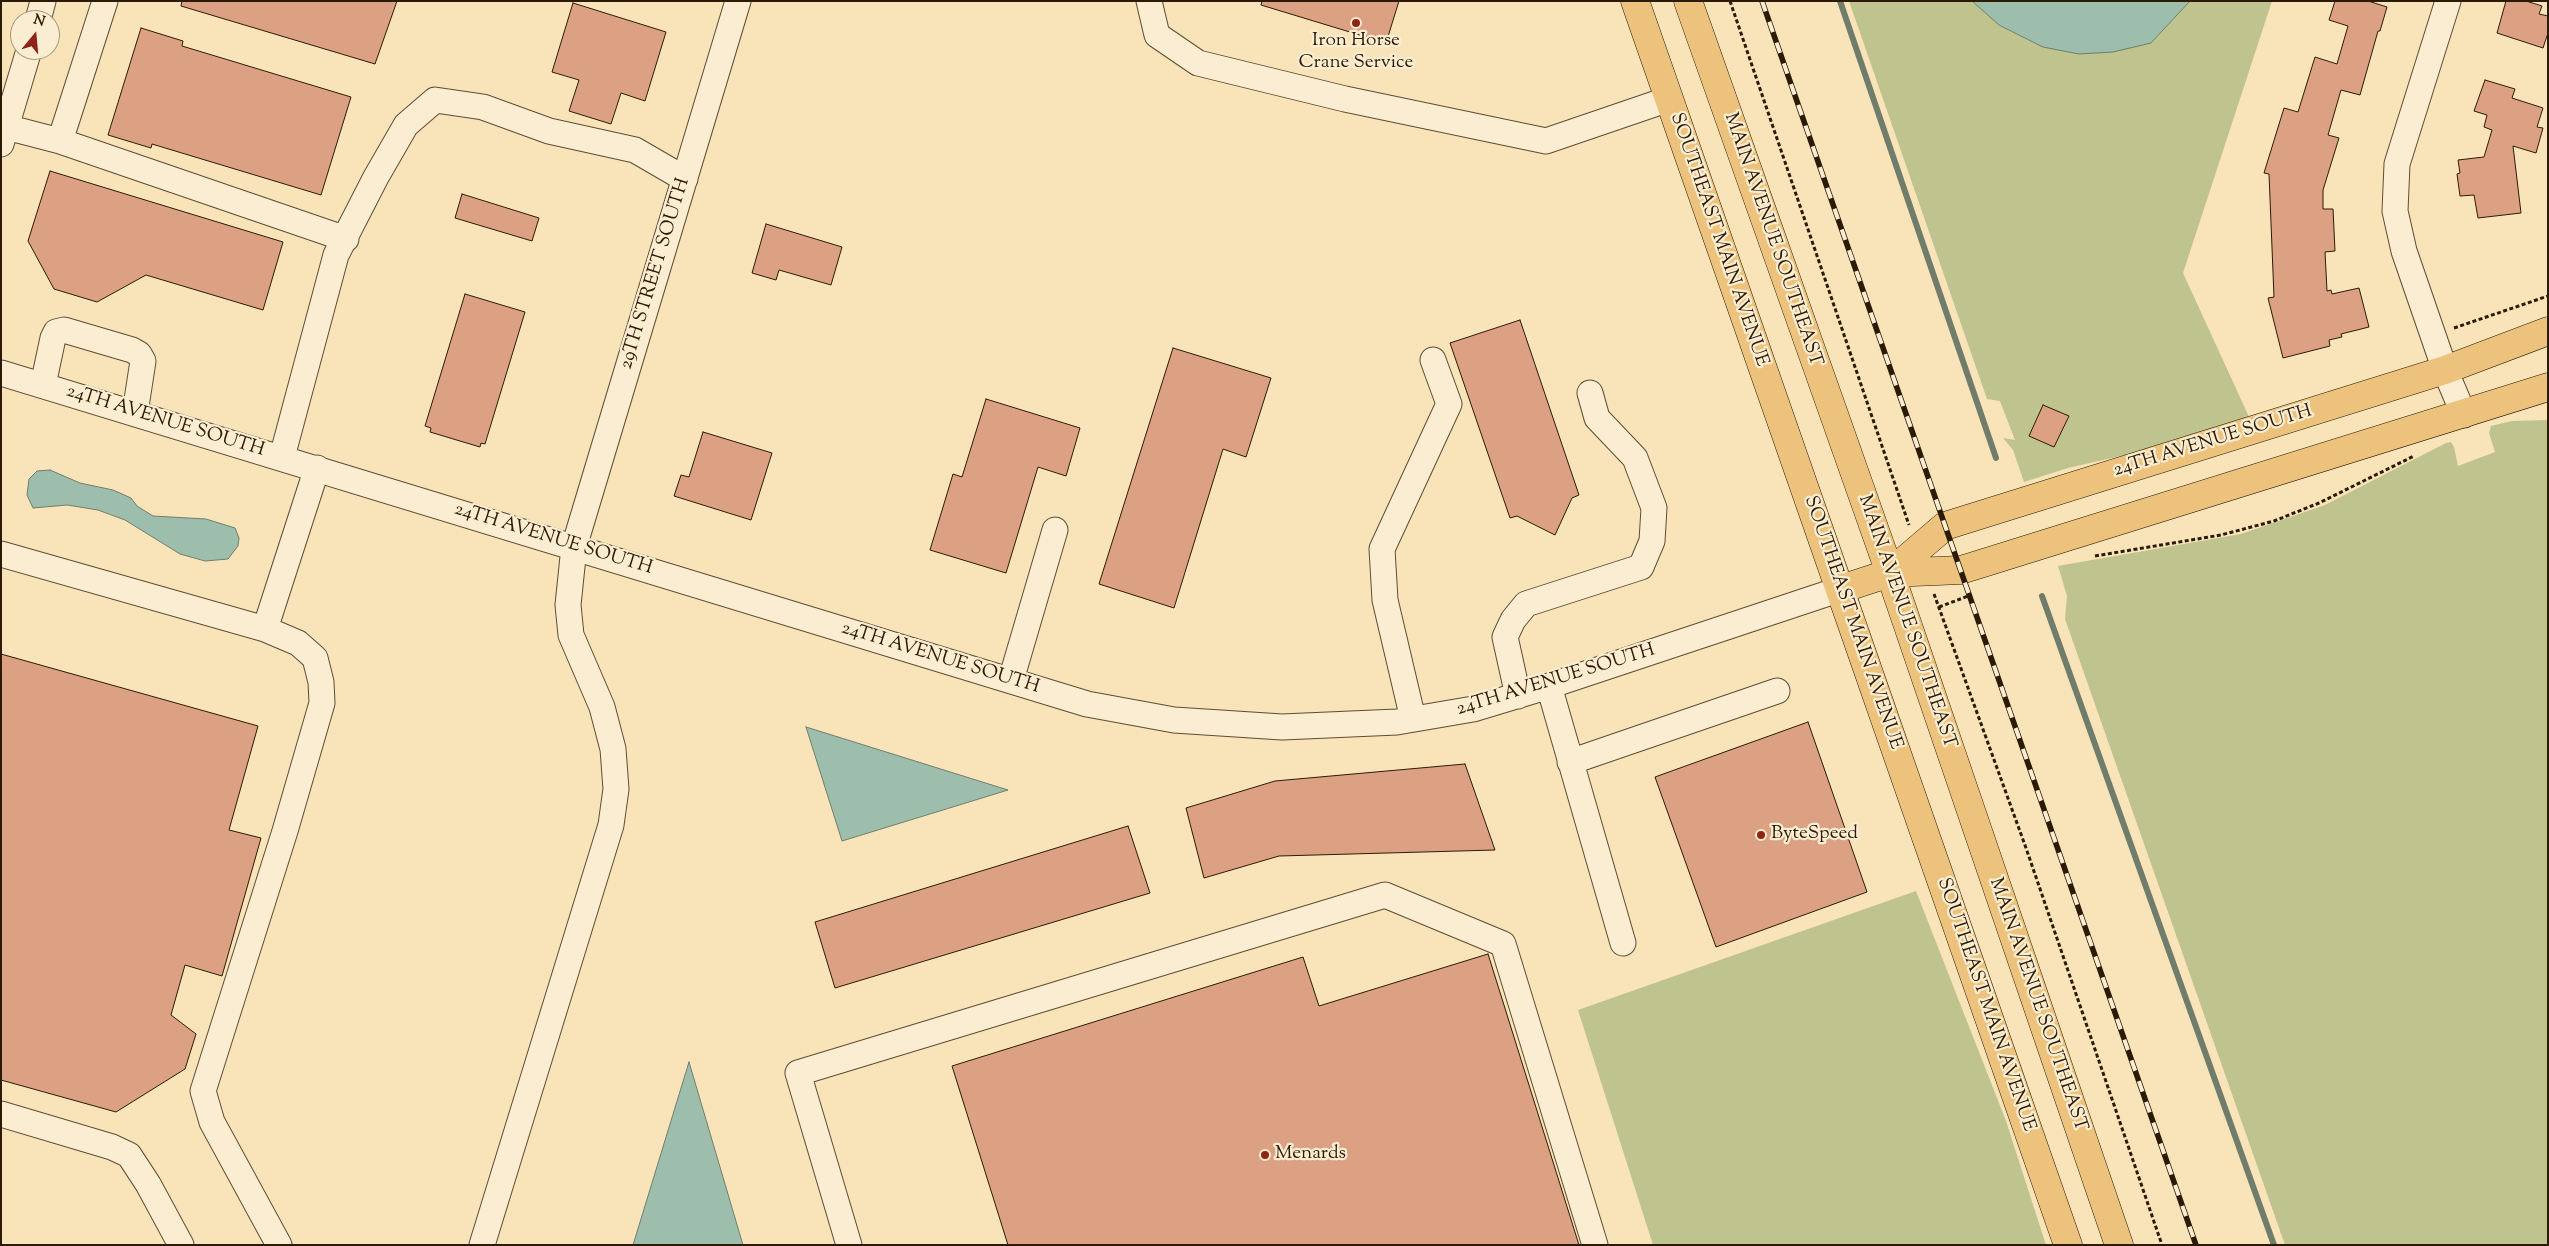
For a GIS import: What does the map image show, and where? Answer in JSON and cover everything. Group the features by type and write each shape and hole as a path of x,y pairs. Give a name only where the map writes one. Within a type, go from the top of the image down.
{"main road":[{"name":"SOUTHEAST MAIN AVENUE","path":"1635,1 2068,1245"},
{"name":"MAIN AVENUE SOUTHEAST","path":"1688,1 1890,573 2119,1245"},
{"name":"24TH AVENUE SOUTH","path":"1840,588 1890,573 1921,561 1946,526 2444,370 2548,331"},
{"name":"24TH AVENUE SOUTH","path":"1921,561 1961,570 2464,415 2548,387"}],"street":[{"path":"60,141 105,1"},
{"name":"29TH STREET SOUTH","path":"482,1245 611,825 614,807 616,789 613,749 602,707 571,635 568,605 574,547 738,1"},
{"path":"1149,1 1157,35 1198,64 1346,99 1546,141 1669,99"},
{"path":"2448,1 2397,164 2395,211 2404,251 2434,335 2444,370 2464,415"},
{"path":"26,60 4,136 60,141 346,239"},
{"path":"282,457 336,255 406,125 435,100 483,107 549,131 635,150 685,179"},
{"path":"43,385 56,332 64,330 132,350 139,354 143,361 135,413"},
{"path":"1414,719 1385,600 1382,549 1449,404 1433,360"},
{"name":"24TH AVENUE SOUTH","path":"1,373 282,457 1087,704 1174,720 1282,727 1397,722 1473,709 1549,686 1840,588"},
{"path":"1518,696 1506,637 1513,620 1526,604 1641,567 1652,541 1654,508 1635,458 1597,418 1590,393"},
{"path":"265,629 317,468"},
{"path":"1011,680 1055,530"},
{"path":"1,554 265,629 298,643 315,658 321,682 322,703 285,830 203,1091 212,1122 279,1245"},
{"path":"1549,686 1623,944"},
{"path":"1570,762 1776,691"},
{"path":"849,1245 798,1073 1385,896 1503,944 1595,1245"},
{"path":"1,1114 112,1147 129,1155 148,1184 181,1245"}],"path":[{"path":"1730,1 1856,363 1921,561 2026,848 2162,1245"},
{"path":"2434,335 2548,296"},
{"path":"2092,556 2222,535 2274,521 2372,479 2420,453"},
{"path":"1939,607 1978,592"}],"green space":[{"path":"1849,1 1972,1 1999,25 2043,47 2151,43 2190,1 2272,1 2183,273 2250,419 2186,441 2068,468 2024,482 2013,450 2003,438 2015,440 2000,401 1987,399"},
{"path":"2548,420 2548,1245 2285,1245 2065,619 2067,596 2058,566 2241,534 2325,505 2446,443 2451,442 2454,447 2458,466 2495,452 2489,433 2491,426 2512,421"},
{"path":"1916,891 2006,1121 2046,1245 1653,1245 1578,1010"}],"shaded area":[{"path":"1972,1 2190,1 2151,43 2113,52 2079,54 2043,47 1999,25"},
{"path":"50,470 80,483 113,490 131,498 137,506 153,516 206,519 235,528 239,538 238,546 228,559 205,561 180,554 125,520 98,510 67,505 33,508 27,495 29,479 37,471"},
{"path":"806,727 1008,790 842,841"},
{"path":"689,1062 743,1245 633,1245"}],"building":[{"path":"182,1 397,1 375,64 181,6"},
{"name":"Iron Horse Crane Service","path":"1262,1 1399,1 1386,43 1261,5"},
{"path":"2335,1 2368,1 2387,7 2380,31 2378,31 2360,95 2341,90 2328,135 2339,138 2323,190 2323,209 2333,209 2335,251 2325,252 2327,291 2331,290 2332,294 2359,288 2369,327 2341,334 2342,337 2329,340 2330,346 2283,358 2268,298 2274,297 2269,174 2264,173 2284,108 2298,112 2315,57 2337,64 2348,26 2329,20"},
{"path":"2506,1 2526,1 2542,6 2539,14 2548,16 2548,33 2543,48 2497,33"},
{"path":"573,3 666,32 645,101 621,93 611,124 569,111 579,80 552,72"},
{"path":"141,28 183,41 182,46 351,97 321,195 152,144 151,148 108,135"},
{"path":"2485,80 2515,89 2512,98 2543,108 2537,127 2543,128 2536,153 2513,146 2521,213 2478,218 2474,195 2460,196 2457,174 2460,173 2458,160 2484,157 2492,130 2484,127 2487,115 2474,111"},
{"path":"50,171 283,242 263,310 146,275 97,302 54,289 28,241"},
{"path":"462,194 539,218 532,241 455,218"},
{"path":"766,224 842,247 831,285 779,270 776,280 752,273"},
{"path":"465,294 525,312 485,444 481,443 480,447 430,432 431,428 425,426"},
{"path":"1520,320 1579,495 1572,498 1555,535 1517,516 1510,518 1450,343"},
{"path":"1173,348 1271,378 1246,457 1223,449 1174,608 1099,584"},
{"path":"986,399 1080,428 1066,476 1038,467 1006,573 930,550 953,474 962,477"},
{"path":"2043,405 2069,416 2054,447 2029,436"},
{"path":"703,432 772,453 751,520 674,496 681,475 689,477"},
{"path":"1,654 258,726 229,830 261,838 222,976 185,965 171,1015 196,1034 185,1069 116,1112 1,1080"},
{"name":"ByteSpeed","path":"1808,722 1867,892 1716,947 1655,777"},
{"path":"1465,764 1495,850 1279,856 1204,878 1186,808 1275,781"},
{"path":"1128,826 1150,893 835,988 815,922"},
{"name":"Menards","path":"1488,954 1579,1245 1008,1245 952,1066 1303,957 1319,1006"}],"waterway":[{"path":"1840,1 1996,458"},
{"path":"2042,596 2274,1245"}],"railway":[{"path":"1762,1 2196,1245"}],"place":[{"name":"Iron Horse Crane Service","path":"1356,23"},
{"name":"ByteSpeed","path":"1761,835"},
{"name":"Menards","path":"1265,1155"}]}
